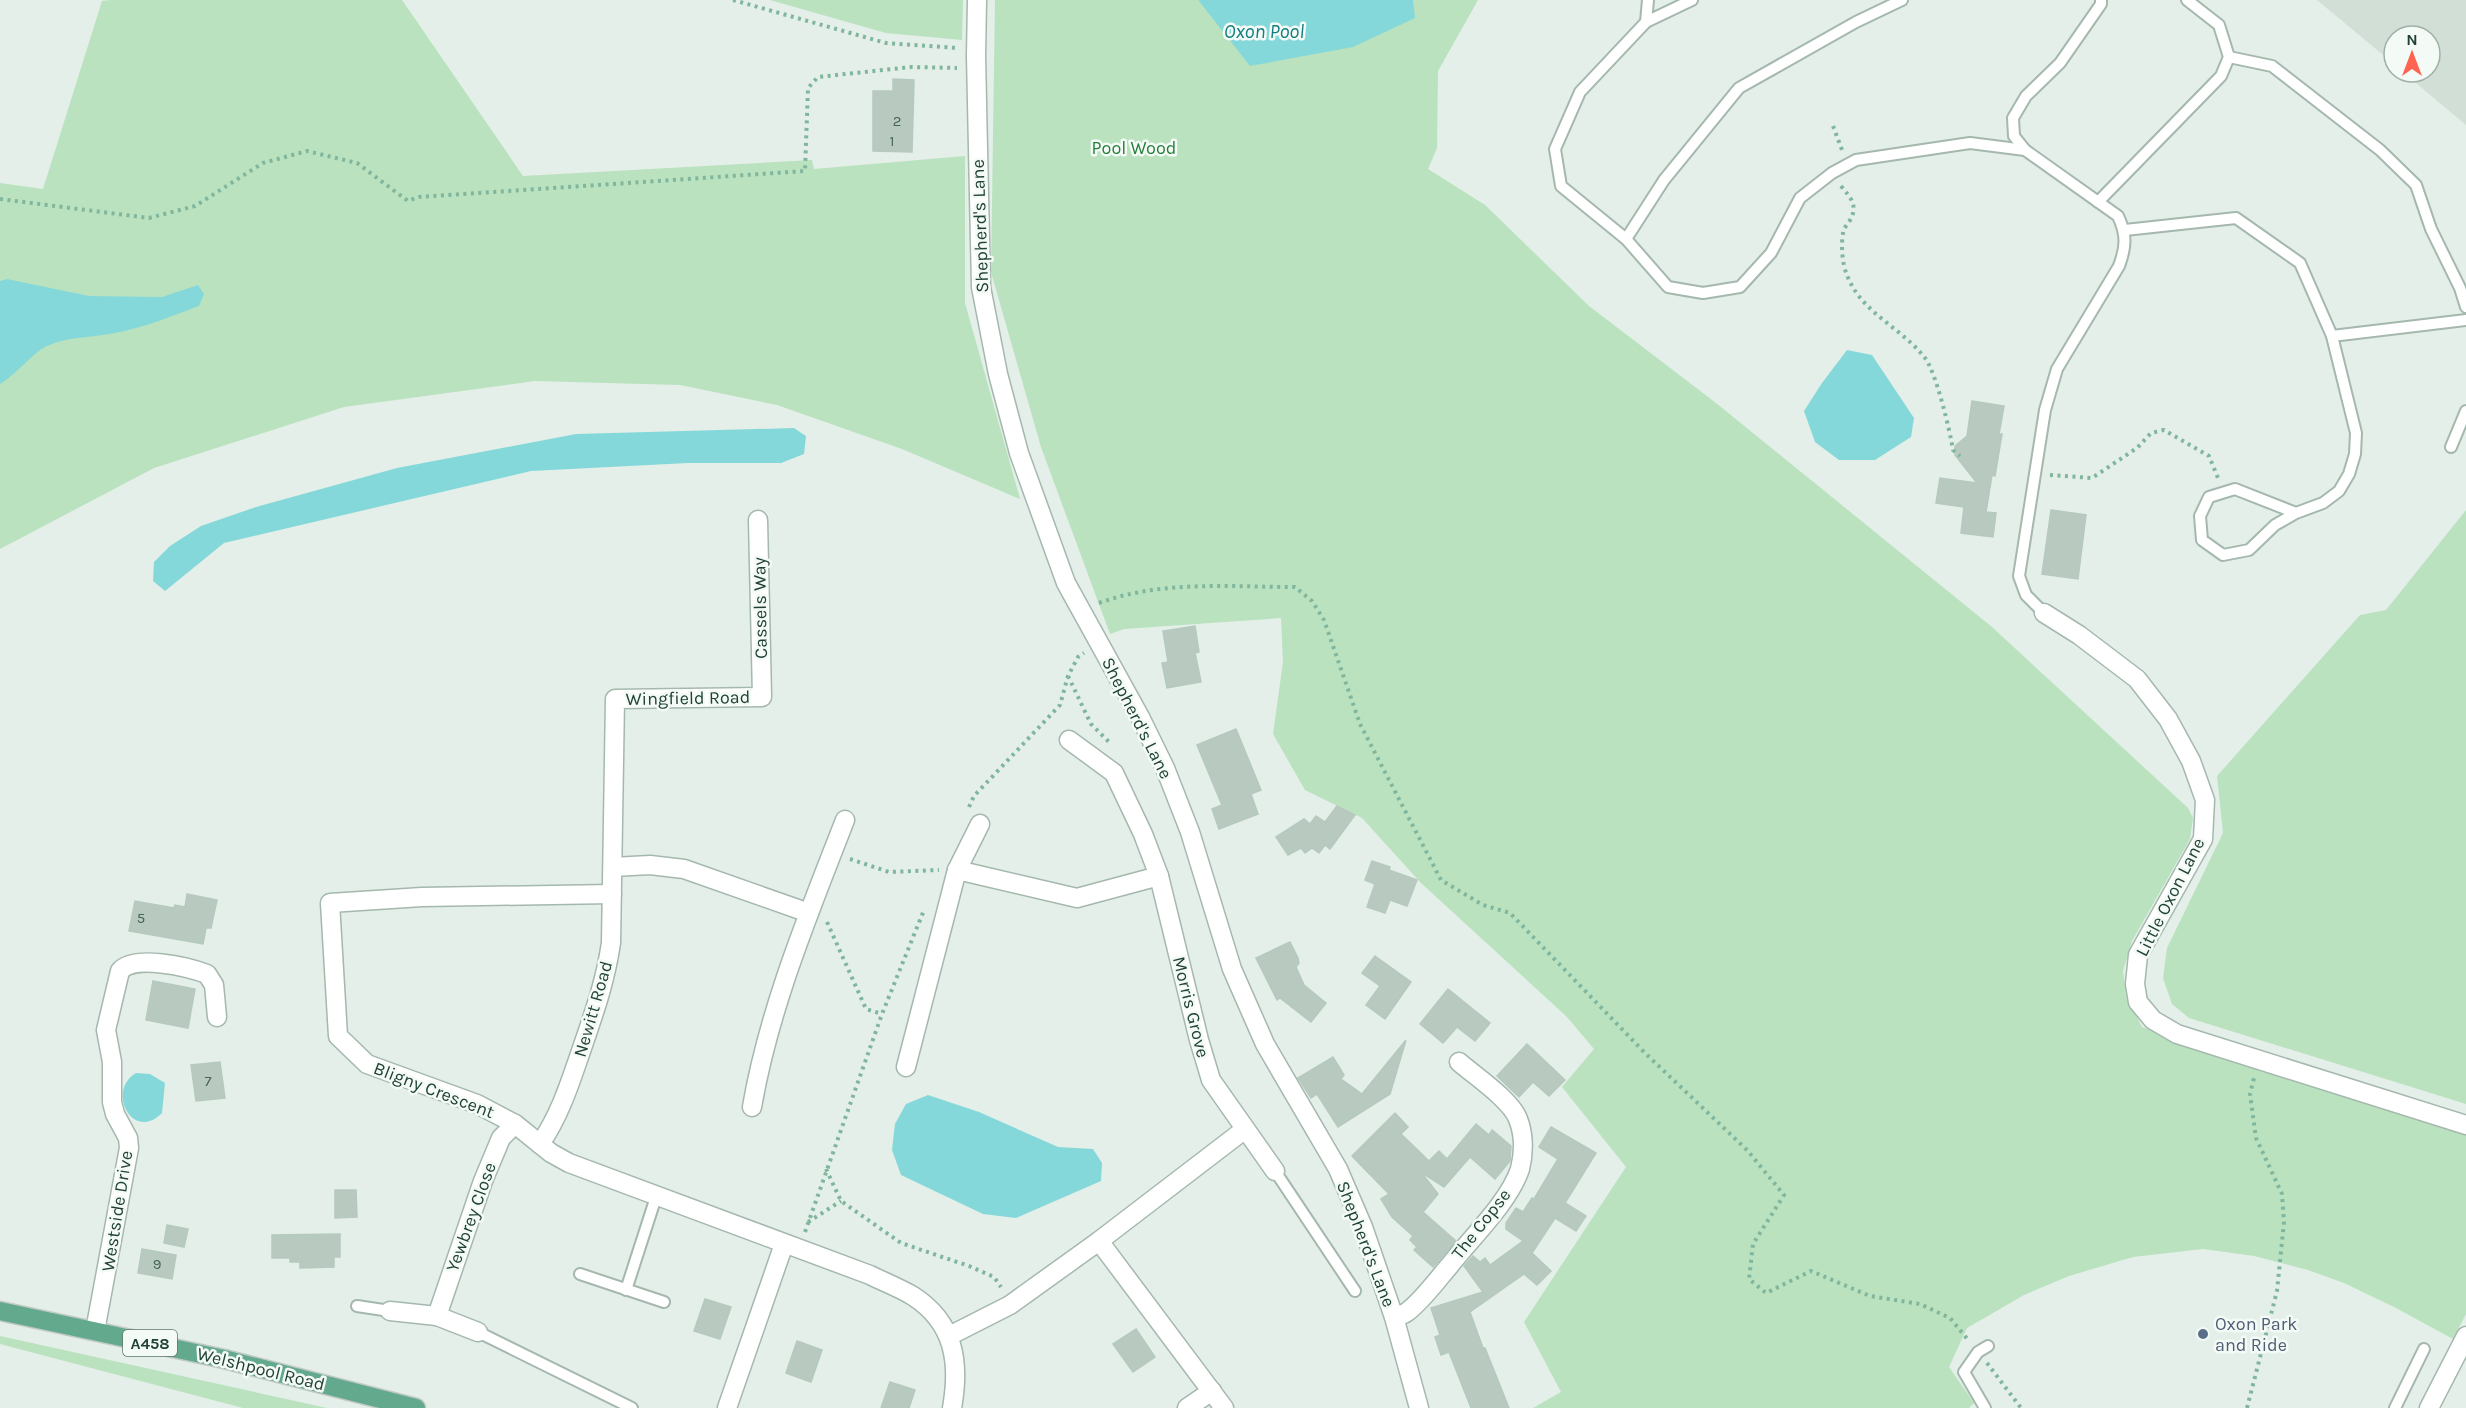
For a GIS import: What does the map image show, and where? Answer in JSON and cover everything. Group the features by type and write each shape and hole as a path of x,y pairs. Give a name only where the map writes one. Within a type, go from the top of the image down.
{"main road":[{"name":"Welshpool Road","path":"0,1311 267,1369 416,1408"}],"street":[{"name":"Shepherd's Lane","path":"977,0 981,286 998,374 1019,453 1066,583 1140,717 1165,768 1190,832 1232,969 1265,1044 1338,1168 1364,1227 1394,1317 1419,1408"},
{"name":"Cassels Way","path":"758,520 762,697"},
{"name":"Little Oxon Lane","path":"2044,613 2079,635 2136,679 2168,718 2191,761 2205,800 2203,839 2138,955 2135,984 2138,1002 2153,1020 2177,1034 2466,1125"},
{"name":"Wingfield Road","path":"615,699 762,697"},
{"name":"Newitt Road","path":"540,1144 554,1124 605,982 611,943 615,699"},
{"name":"Morris Grove","path":"1069,740 1113,773 1143,834 1159,876 1211,1080 1275,1172"},
{"path":"752,1107 758,1070 809,914 845,820"},
{"path":"906,1067 957,870 980,824"},
{"path":"613,867 650,865 684,869 809,914"},
{"path":"957,870 1077,898 1159,876"},
{"name":"Bligny Crescent","path":"612,894 422,897 330,903 338,1036 367,1064 477,1104 514,1124 569,1164 870,1275 913,1296 926,1307 949,1336 955,1356 956,1382 952,1408"},
{"name":"Westside Drive","path":"95,1331 129,1148 128,1138 112,1102 112,1062 106,1030 120,971 124,966 130,964 154,963 207,974 214,985 217,1017"},
{"name":"The Copse","path":"1394,1317 1405,1314 1442,1274 1509,1191 1520,1168 1523,1152 1518,1116 1509,1105 1459,1062"},
{"name":"Yewbrey Close","path":"437,1316 486,1172 501,1138 514,1124"},
{"path":"949,1336 1010,1305 1099,1241 1244,1130"},
{"path":"1099,1241 1224,1408"},
{"path":"727,1408 784,1244"},
{"path":"390,1311 437,1316 478,1332"},
{"path":"2429,1408 2466,1336"},
{"path":"1187,1408 1212,1391"}],"lane":[{"path":"1646,22 1648,0"},
{"path":"1692,0 1646,22 1580,92 1555,149 1561,186 1626,239 1668,287 1703,293 1740,286 1771,253 1800,198 1832,174 1856,160 1970,143 2025,150"},
{"path":"1626,239 1664,180 1739,88 1856,22 1902,0"},
{"path":"2044,613 2026,595 2019,576 2045,410 2057,369 2119,266 2125,248 2125,230 2118,216 2025,150 2014,136 2013,118 2026,96 2060,63 2102,0"},
{"path":"2098,202 2221,76 2229,57 2219,25 2187,0"},
{"path":"2229,57 2272,66 2380,150 2416,185 2431,229 2460,288 2466,307"},
{"path":"2125,230 2236,218 2300,263 2332,336 2356,433 2355,454 2349,474 2339,490 2323,502 2275,525 2249,550 2223,555 2202,540 2200,516 2209,497 2235,489 2296,513"},
{"path":"2332,336 2466,320"},
{"path":"2451,447 2466,411"},
{"path":"1275,1172 1355,1291"},
{"path":"626,1290 657,1197"},
{"path":"580,1274 663,1302"},
{"path":"357,1306 390,1311"},
{"path":"478,1332 633,1408"},
{"path":"1983,1349 1964,1372 1985,1408"},
{"path":"2395,1408 2424,1349"}],"path":[{"path":"733,0 886,43 976,49"},
{"path":"0,200 150,218 195,206 263,163 307,151 357,163 408,201 419,197 806,171 808,88 818,77 911,67 964,68"},
{"path":"1833,126 1847,165"},
{"path":"1832,174 1854,202 1854,213 1843,232 1846,274 1859,296 1874,314 1894,328 1926,359 1950,427 1953,450 1960,456"},
{"path":"2035,474 2092,478 2136,448 2151,433 2164,430 2209,456 2222,493"},
{"path":"1080,610 1124,594 1163,587 1295,587 1312,601 1324,620 1360,724 1441,880 1483,906 1510,913 1645,1053 1747,1150 1784,1195 1753,1244 1749,1280 1766,1293 1811,1271 1870,1296 1920,1304 1950,1318 1983,1349 2021,1408"},
{"path":"832,853 889,872 957,870"},
{"path":"809,914 827,922 866,1009 882,1014"},
{"path":"2247,1408 2277,1291 2284,1222 2282,1194 2256,1138 2250,1094 2258,1060"},
{"path":"826,1168 841,1201 901,1243 994,1277 1010,1305"},
{"path":"808,1222 841,1201"}],"shaded area":[{"path":"2317,0 2466,0 2466,125 2417,84 2442,84 2442,24 2382,24 2382,54"}],"green space":[{"path":"402,0 523,176 812,160 814,169 965,156 965,303 1020,499 902,449 777,405 680,385 535,381 344,407 154,468 0,549 0,183 43,189 102,1"},
{"path":"770,0 963,0 962,40 886,33"},
{"name":"Pool Wood","path":"995,0 1198,0 1251,65 1414,18 1413,0 1478,0 1438,71 1437,148 1428,169 1485,205 1589,306 1716,403 1992,627 2188,808 2193,818 2190,839 2132,941 2123,971 2126,995 2142,1027 2466,1132 2466,1314 2453,1339 2344,1283 2308,1270 2254,1256 2203,1249 2133,1257 2069,1276 2024,1295 1967,1328 1949,1367 1974,1403 1969,1408 1533,1408 1561,1392 1524,1322 1626,1167 1562,1087 1594,1049 1567,1017 1421,883 1362,818 1305,790 1273,734 1283,662 1281,618 1124,629 1110,634 1041,447 991,272"},
{"path":"2466,510 2466,1104 2189,1018 2172,1004 2163,978 2167,948 2223,833 2217,776 2360,615 2386,610"},
{"path":"0,1336 327,1408 243,1408 0,1344"}],"water":[{"name":"Oxon Pool","path":"1198,0 1413,0 1415,18 1353,47 1250,66"},
{"path":"7,279 89,296 162,297 198,285 204,294 199,306 147,325 115,333 64,340 47,346 0,384 0,281"},
{"path":"1847,350 1872,355 1914,418 1911,437 1875,460 1839,460 1815,442 1804,411"},
{"path":"794,428 806,436 804,454 781,463 688,463 531,471 224,543 165,591 153,581 154,562 170,546 201,526 256,507 397,468 576,434"},
{"path":"136,1073 150,1074 165,1083 162,1113 151,1121 141,1122 126,1111 123,1091 127,1081"},
{"path":"928,1095 979,1112 1058,1147 1093,1149 1102,1163 1101,1181 1016,1218 983,1214 901,1175 892,1150 895,1124 906,1104"}],"building":[{"path":"893,79 914,80 912,152 873,151 873,91 893,91"},
{"path":"1972,401 2004,406 1995,476 1992,475 1986,512 1996,513 1993,537 1961,533 1964,507 1936,503 1940,478 1977,483 1955,455 1955,446 1967,436"},
{"path":"2051,510 2086,515 2078,579 2042,574"},
{"path":"1195,626 1199,652 1195,653 1201,682 1167,688 1162,663 1168,662 1163,631"},
{"path":"1236,729 1261,790 1251,794 1258,814 1219,829 1212,809 1222,805 1197,745"},
{"path":"1337,806 1355,815 1330,849 1325,845 1319,853 1312,848 1305,853 1301,848 1288,855 1276,837 1304,819 1310,824 1316,816 1325,822"},
{"path":"1372,861 1417,880 1407,906 1390,900 1385,913 1367,907 1375,884 1365,880"},
{"path":"187,894 217,900 211,928 206,928 203,944 129,931 135,901 174,908 175,905 185,907"},
{"path":"1290,942 1298,958 1299,963 1296,967 1304,985 1326,1003 1311,1022 1280,998 1277,1000 1256,958"},
{"path":"1375,956 1411,982 1385,1019 1366,1005 1380,986 1362,973"},
{"path":"153,981 195,989 188,1028 146,1020"},
{"path":"1448,989 1490,1023 1475,1041 1457,1027 1443,1043 1420,1024"},
{"path":"1406,1040 1390,1094 1338,1127 1317,1094 1311,1098 1298,1078 1333,1057 1344,1075 1341,1079 1362,1094"},
{"path":"1527,1044 1565,1080 1549,1096 1533,1082 1519,1097 1497,1076"},
{"path":"220,1062 225,1098 196,1101 191,1065"},
{"path":"1395,1113 1408,1127 1401,1134 1429,1161 1439,1151 1447,1159 1476,1124 1489,1135 1492,1130 1511,1146 1510,1161 1495,1179 1470,1157 1444,1187 1421,1172 1438,1194 1423,1212 1456,1241 1433,1267 1414,1250 1417,1247 1410,1240 1413,1236 1392,1217 1381,1199 1389,1194 1352,1156"},
{"path":"1551,1127 1596,1153 1565,1203 1586,1216 1576,1231 1555,1218 1532,1253 1551,1271 1537,1285 1524,1274 1470,1312 1509,1408 1471,1408 1449,1352 1441,1355 1435,1337 1440,1335 1431,1308 1483,1292 1464,1266 1473,1256 1480,1262 1485,1258 1490,1265 1523,1241 1506,1229 1506,1223 1516,1208 1523,1212 1532,1198 1534,1199 1558,1159 1539,1147"},
{"path":"335,1190 356,1190 357,1217 335,1218"},
{"path":"167,1225 188,1229 184,1247 164,1243"},
{"path":"340,1234 340,1257 334,1257 334,1267 300,1268 300,1262 290,1262 290,1258 272,1258 272,1235"},
{"path":"142,1249 176,1255 172,1279 138,1273"},
{"path":"705,1299 731,1307 720,1339 694,1331"},
{"path":"1136,1329 1155,1357 1133,1372 1113,1344"},
{"path":"797,1341 822,1350 811,1382 786,1373"},
{"path":"890,1382 915,1390 909,1408 881,1408"}],"place":[{"name":"Oxon Park and Ride","path":"2203,1334"}]}
